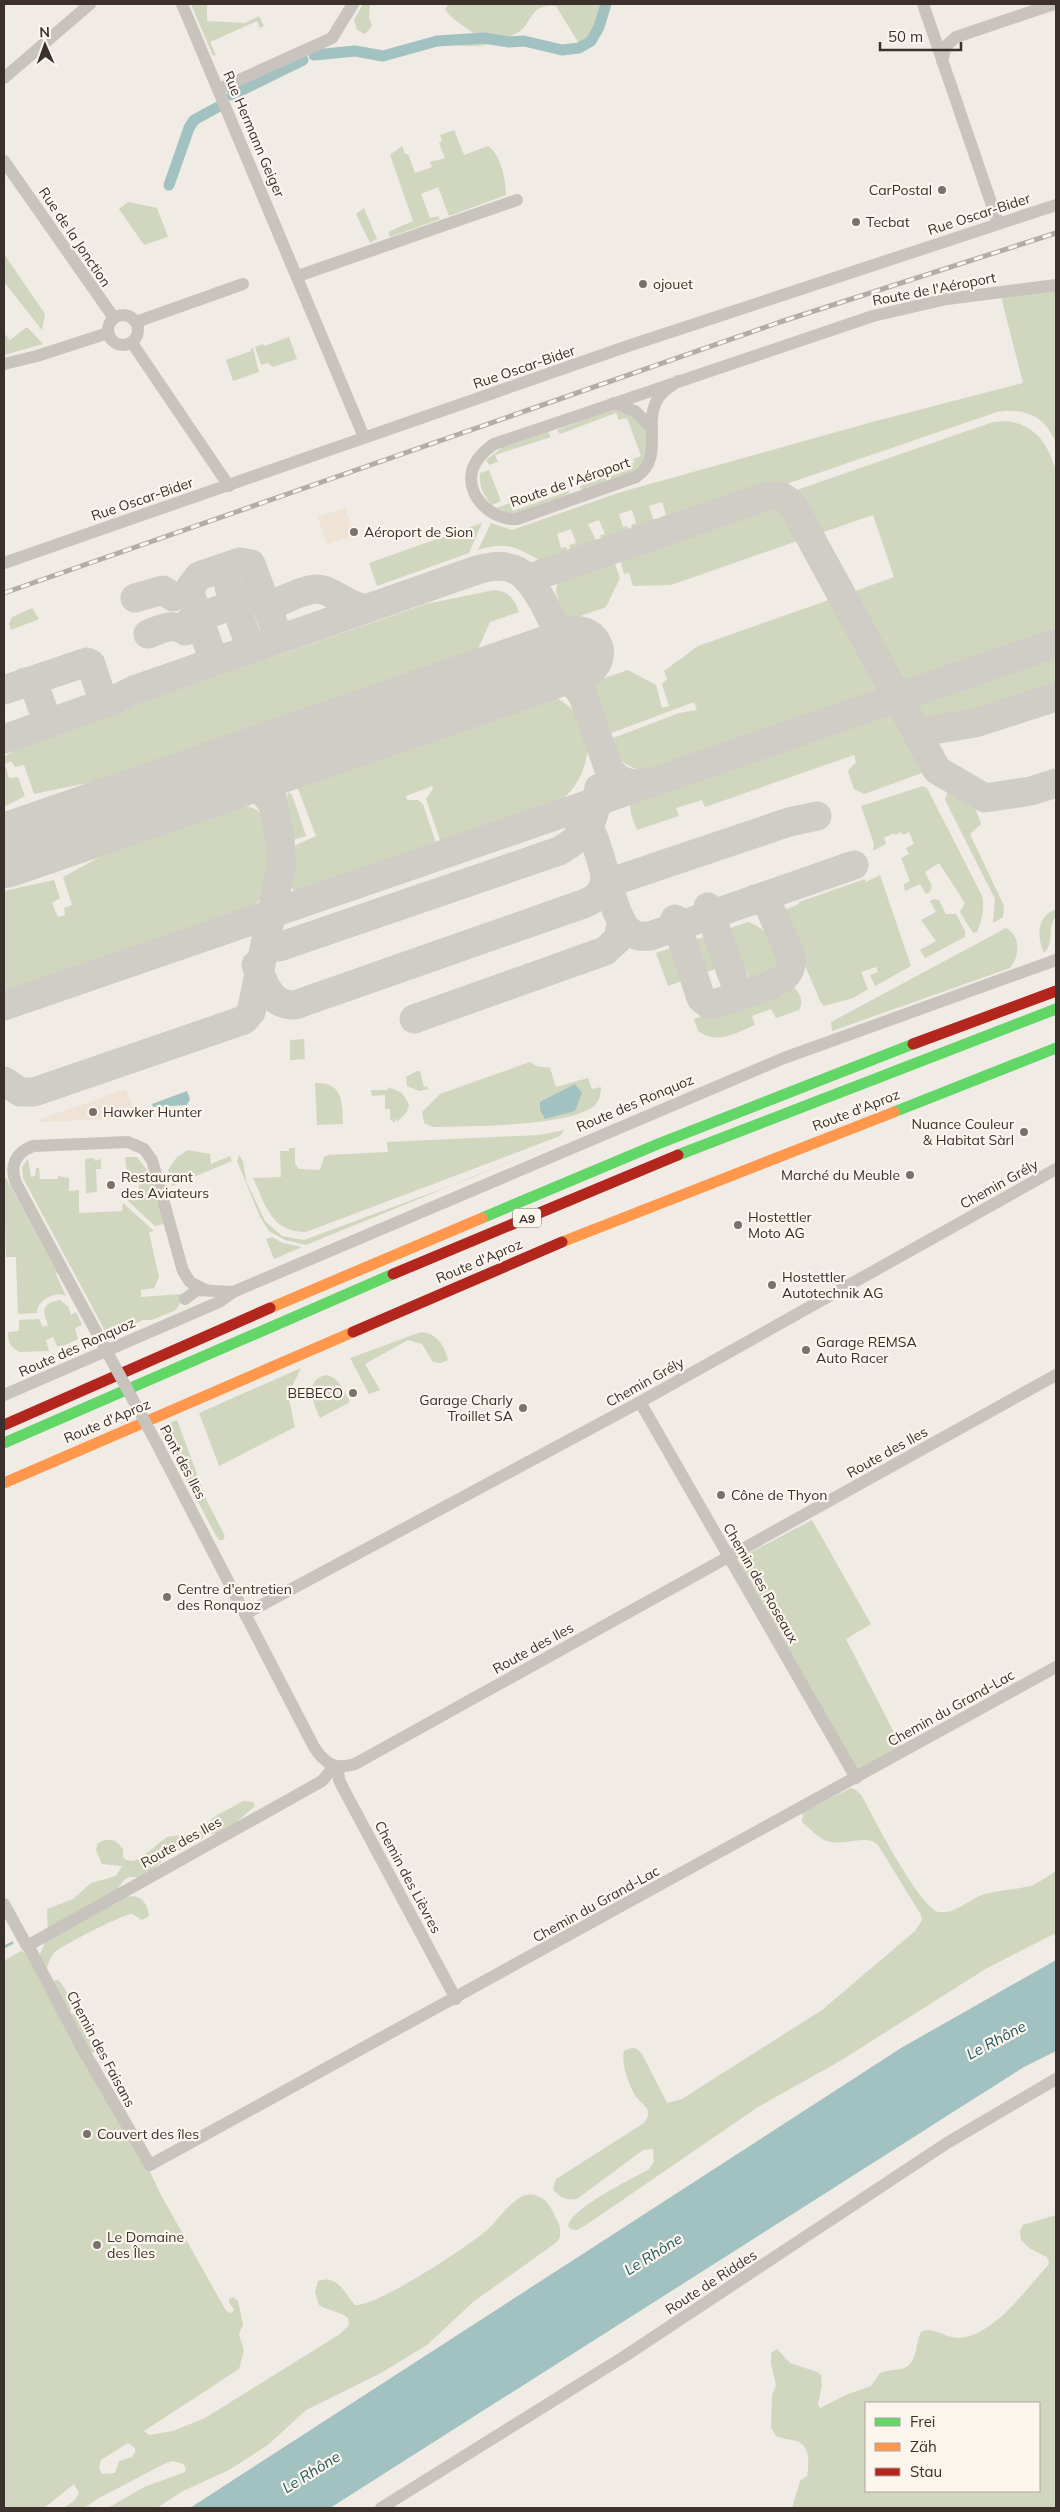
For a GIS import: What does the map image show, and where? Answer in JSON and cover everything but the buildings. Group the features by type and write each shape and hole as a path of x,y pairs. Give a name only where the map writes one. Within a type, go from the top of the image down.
{"main road":[{"name":"A9","path":"4,1424 278,1304 581,1176 781,1096 1056,991"},
{"name":"A9","path":"4,1443 333,1299 578,1197 771,1118 1056,1009"},
{"name":"Route d'Aproz","path":"4,1483 553,1251 1056,1048"}],"street":[{"path":"4,78 42,43 90,4"},
{"name":"Rue Hermann Geiger","path":"182,4 298,276 364,438"},
{"path":"219,89 332,38 353,4"},
{"path":"923,4 998,224"},
{"path":"942,61 946,46 956,37 1054,4"},
{"path":"930,23 942,34 956,37"},
{"path":"4,69 42,43"},
{"name":"Rue de la Jonction","path":"4,155 13,172"},
{"name":"Rue de la Jonction","path":"4,161 114,318"},
{"path":"298,276 517,200"},
{"name":"Rue Oscar-Bider","path":"4,563 637,343 1056,204"},
{"path":"136,322 244,284"},
{"name":"Route de l'Aéroport","path":"678,380 657,400 652,413 653,450 649,462 642,473 629,480 517,519 499,518 478,500 472,481 473,470 482,454 494,444 678,380 904,308 989,292 1056,285"},
{"path":"125,315 136,322 138,332 132,343 123,346 111,340 108,333 108,325 114,318 125,315"},
{"path":"4,364 38,356 108,333"},
{"path":"132,343 229,486"},
{"path":"614,403 635,411 652,428"},
{"name":"Route des Ronquoz","path":"4,1396 219,1302 233,1292 776,1062 1056,960"},
{"name":"Pont des Iles","path":"185,1276 152,1160 144,1149 128,1142 33,1146 24,1150 14,1161 14,1178 157,1444 314,1747 325,1761 336,1767"},
{"name":"Chemin Grély","path":"245,1614 640,1402 1056,1169"},
{"path":"185,1276 190,1282 204,1289 197,1305 186,1316"},
{"path":"185,1276 187,1290 185,1299"},
{"name":"Route des Ronquoz","path":"162,1326 175,1317 185,1299 193,1292 204,1289 217,1292 233,1292"},
{"name":"Route des Iles","path":"28,1945 322,1781 336,1767 354,1764 1056,1375"},
{"name":"Chemin des Roseaux","path":"640,1402 856,1778"},
{"name":"Chemin du Grand-Lac","path":"150,2165 456,1999 1056,1666"},
{"name":"Chemin des Lièvres","path":"336,1767 344,1790 456,1999"},
{"path":"4,1904 28,1945"},
{"name":"Chemin des Faisans","path":"28,1945 82,2048 150,2165"},
{"name":"Route de Riddes","path":"381,2508 625,2356 947,2144 1056,2079"}],"green space":[{"path":"191,4 207,4 207,21 245,23 259,16 264,26 260,28 257,21 210,42 216,55 213,56"},
{"path":"363,4 370,4 369,18 372,26 365,34 357,30 354,20"},
{"path":"449,4 611,4 598,33 581,47 556,6 547,6 535,11 522,30 501,40 477,46 429,48 425,45 426,41 438,38 456,36 473,41 478,37 448,14 445,9"},
{"path":"454,130 464,155 488,146 493,150 502,168 506,195 449,216 438,187 421,194 430,218 438,216 440,219 390,237 388,232 413,221 390,155 402,146 405,154 408,154 415,173 432,167 430,162 445,158 439,143 442,141 440,135"},
{"path":"128,202 157,208 168,237 144,245 119,209"},
{"path":"364,208 377,239 370,243 356,214"},
{"path":"4,254 45,314 42,330 4,282"},
{"path":"1056,290 1056,444 1047,427 1033,416 1016,411 997,412 663,526 660,517 666,515 662,502 649,506 653,519 656,519 659,528 635,536 631,525 636,523 632,510 619,514 623,527 627,526 631,538 604,546 600,535 605,534 599,520 588,524 600,548 573,557 569,545 576,543 571,529 557,534 561,548 566,547 570,558 548,564 507,546 478,550 491,523 512,530 621,492 876,421 1023,383 1002,301 1003,297"},
{"path":"27,327 43,344 4,355 4,333 10,340"},
{"path":"289,337 297,359 273,367 268,363 261,365 255,347 263,344 264,346"},
{"path":"251,348 253,348 259,372 233,381 226,360 251,351"},
{"path":"612,409 634,416 644,424 648,437 645,457 638,469 628,476 581,490 580,486 632,469 630,464 634,463 633,459 641,456 627,418 619,420 616,413 560,434 557,430"},
{"path":"1006,421 1016,423 1033,431 1049,452 1056,470 1056,635 898,689 847,594 894,577 873,515 818,534 788,493 993,422"},
{"path":"548,432 551,437 495,455 498,462 489,465 486,460 503,447"},
{"path":"489,470 501,501 492,505 486,498 480,482 480,473"},
{"path":"569,491 569,494 516,514 507,513 496,508 510,503 513,511"},
{"path":"773,501 786,506 804,534 803,539 671,585 633,586 629,573 624,574 618,553"},
{"path":"482,523 469,553 377,586 369,563"},
{"path":"612,555 620,578 606,607 566,621 556,592 558,577 568,570"},
{"path":"494,590 504,592 510,596 519,612 490,622 477,651 98,783 97,781 34,794 24,765 15,767 11,761 5,764 9,778 18,777 25,796 4,807 4,757 21,746 56,732 426,604"},
{"path":"837,597 887,687 886,693 661,772 642,770 628,765 612,749 608,740 679,713 697,710 694,702 606,735 587,684 628,670 656,685 662,708 669,706 662,684 667,679 664,671 698,646"},
{"path":"32,608 39,619 11,630 9,624 12,617"},
{"path":"1056,652 1056,689 1026,700 965,720 946,725 930,726 917,725 908,706 909,702"},
{"path":"552,696 568,706 580,719 586,734 587,750 584,766 577,782 566,796 552,807 447,843 440,840 426,799 433,789 432,786 406,796 407,800 418,800 423,804 435,840 435,846 431,851 305,894 297,894 293,889 288,878 289,848 316,836 298,789 298,784"},
{"path":"895,708 932,773 925,772 864,794 854,789 848,771 856,762 854,755 705,807 702,800 676,808 679,816 637,830 630,807 635,795"},
{"path":"923,786 927,788 982,896 982,914 977,932 973,933 960,912 965,903 939,863 925,872 932,886 930,892 926,894 920,884 905,891 904,884 910,881 901,858 909,854 906,848 914,844 909,832 903,835 901,832 895,835 894,833 884,838 886,844 873,851 874,844 861,806"},
{"path":"955,790 969,800 981,824 970,834 1004,906 1003,917 993,923 995,899 945,800 947,793"},
{"path":"288,792 292,795 306,836 289,841 285,808"},
{"path":"240,804 258,811 266,820 271,831 273,844 272,871 268,884 262,896 252,908 225,921 4,998 4,891 54,880 60,898 52,903 58,917 65,915 64,908 72,905 63,877 122,845"},
{"path":"880,875 911,966 875,986 870,975 878,972 876,967 861,972 868,989 853,998 824,1006 820,1001 782,911 799,904 799,902 865,879 866,882"},
{"path":"934,899 939,900 946,914 956,914 965,931 965,937 925,958 920,950 936,941 921,920 936,912 930,901"},
{"path":"1056,909 1049,944 1044,953 1039,934 1040,928 1049,912"},
{"path":"748,922 761,928 770,937 776,948 778,959 776,968 771,976 762,979 749,977 741,960 668,986 656,953"},
{"path":"1006,928 1014,936 1017,946 1016,958 1010,968 832,1031 831,1022"},
{"path":"791,986 797,990 800,996 799,1010 776,1018 771,1009 752,1016 755,1025 726,1036 713,1037 698,1031 694,1019"},
{"path":"304,1039 305,1059 290,1060 290,1040"},
{"path":"530,1062 536,1066 550,1068 556,1087 588,1078 592,1089 601,1087 598,1101 583,1112 565,1118 543,1121 518,1124 433,1127 424,1123 422,1112 440,1094"},
{"path":"420,1071 424,1087 427,1086 428,1089 419,1091 407,1086 406,1077"},
{"path":"315,1083 331,1086 336,1089 341,1101 343,1124 317,1125"},
{"path":"388,1087 402,1093 409,1104 407,1112 397,1122 396,1118 394,1123 390,1119 390,1109 385,1109 385,1095 372,1096 371,1090 388,1090"},
{"path":"564,1130 560,1136 306,1232 285,1228 277,1222 266,1207 253,1178 281,1177 280,1151 289,1151 289,1148 295,1148 295,1164 299,1169 320,1170 324,1157 328,1155 388,1152 387,1142 539,1135"},
{"path":"188,1150 210,1154 211,1164 230,1156 232,1161 172,1186 168,1170 177,1157"},
{"path":"239,1155 243,1161 246,1181 265,1221 282,1236 304,1240 454,1185 306,1245 285,1240 269,1231 260,1217 237,1161"},
{"path":"125,1157 137,1157 151,1175 164,1224 155,1226 127,1200 127,1194 139,1193 139,1173 127,1173"},
{"path":"94,1158 95,1161 101,1159 101,1169 96,1169 97,1192 86,1193 85,1159"},
{"path":"28,1159 31,1177 35,1176 36,1168 39,1168 40,1179 58,1179 58,1176 69,1178 69,1191 79,1190 79,1213 122,1211 123,1203 154,1231 149,1232 159,1277 154,1288 141,1290 141,1297 181,1294 180,1303 176,1310 152,1320 143,1320 108,1336 23,1178 22,1167"},
{"path":"6,1178 57,1272 56,1274 66,1296 57,1295 47,1298 40,1304 37,1313 18,1314 16,1257 6,1257 4,1179"},
{"path":"272,1237 283,1243 302,1247 274,1259 266,1239"},
{"path":"60,1300 68,1306 71,1315 76,1312 82,1325 75,1328 78,1339 61,1347 57,1346 53,1337 46,1340 49,1351 20,1352 12,1346 9,1341 8,1332 19,1331 19,1320 39,1319 43,1327 48,1325 44,1312 46,1306"},
{"path":"421,1332 436,1337 444,1349 448,1360 441,1363 433,1362 422,1344 408,1340 365,1364 380,1390 369,1394 350,1358"},
{"path":"301,1368 288,1395 295,1427 219,1466 199,1413"},
{"path":"327,1375 338,1382 350,1402 320,1418 312,1392 315,1381"},
{"path":"177,1420 207,1501 225,1536 223,1540 219,1540 215,1534 159,1427"},
{"path":"812,1520 871,1624 846,1639 902,1748 856,1770 740,1566 742,1557"},
{"path":"851,1788 862,1796 897,1861 909,1880 931,1907 939,1912 951,1911 985,1894 1030,1886 1056,1871 1056,1933 987,1968 840,2061 758,2107 586,2225 577,2230 571,2229 568,2226 580,2211 603,2195 649,2169 654,2162 653,2149 643,2150 577,2199 563,2198 553,2189 556,2179 644,2123 647,2118 648,2114 645,2106 636,2097 628,2081 623,2056 624,2051 634,2048 642,2054 667,2103 682,2099 822,2010 915,1931 922,1920 921,1915 878,1845 867,1840 827,1841 802,1822 803,1812"},
{"name":"Le Domaine des Îles","path":"243,1801 253,1802 255,1806 224,1833 210,1834 197,1840 164,1859 142,1877 129,1877 125,1879 114,1893 112,1904 114,1905 129,1896 138,1897 147,1906 149,1916 142,1920 132,1914 126,1915 60,1948 52,1956 44,1973 47,1982 58,1980 64,1987 72,2001 70,2014 76,2014 85,2020 87,2033 95,2052 84,2057 98,2062 161,2195 225,2309 229,2313 233,2312 234,2309 229,2303 229,2299 233,2297 238,2301 243,2324 239,2335 244,2350 239,2369 144,2431 149,2435 173,2431 205,2418 340,2334 349,2325 348,2318 319,2305 315,2292 318,2281 325,2279 335,2282 355,2305 366,2303 423,2274 462,2248 488,2229 512,2204 526,2195 535,2195 547,2202 559,2226 559,2238 557,2242 473,2302 427,2345 381,2373 306,2410 268,2445 229,2470 183,2491 157,2508 108,2508 144,2487 185,2472 186,2468 183,2464 173,2461 166,2463 99,2498 84,2508 63,2508 74,2501 79,2493 74,2484 44,2508 4,2508 4,1961 21,1951 39,1957 48,1935 47,1909 73,1899 91,1883 116,1876 122,1866 102,1864 96,1850 98,1843 105,1840 115,1841 123,1849 123,1857 126,1860 134,1861 167,1837 198,1832 214,1817","holes":["128,2443 135,2448 132,2457 119,2461 115,2473 102,2474 99,2468 101,2460"]},
{"path":"1056,2215 1056,2508 792,2508 800,2481 807,2476 808,2456 801,2443 776,2436 771,2428 772,2396 776,2385 771,2364 771,2353 777,2349 790,2363 821,2375 822,2386 818,2404 820,2408 848,2394 871,2386 880,2373 904,2368 912,2362 921,2332 930,2330 958,2338 971,2336 996,2320 1020,2298 1049,2264 1047,2257 1029,2248 1021,2240 1020,2231 1023,2225"}],"shaded area":[{"path":"345,508 354,535 327,544 318,517"},
{"path":"126,1089 136,1118 39,1122 38,1120"}],"water":[{"path":"575,1084 582,1093 575,1111 545,1119 540,1110 540,1102"},
{"path":"187,1091 190,1099 187,1105 153,1107 152,1104"},
{"name":"Le Rhône","path":"1056,1960 1056,2051 1024,2067 330,2508 190,2508 901,2048"}],"waterway":[{"path":"314,55 355,51 383,56 437,41 484,38 509,42 524,41 562,50 579,48 591,41 599,27 606,4"},
{"path":"232,95 303,60"},
{"path":"169,185 189,128 194,120 218,107"},
{"path":"4,1947 12,1943"}],"taxiway":[{"path":"527,579 767,496 781,496 792,504 937,770 985,798 1031,791 1056,783"},
{"path":"224,658 217,657 210,650 191,596 191,586 199,576 240,562 251,564 275,628 278,633 287,636"},
{"path":"4,739 111,701 134,690 477,570 503,567 518,571 531,584 545,605 570,662 609,769 613,774 626,782 636,784 648,783"},
{"path":"229,587 247,638 252,643 260,646"},
{"path":"270,615 275,603 312,589 324,590 355,606 368,608"},
{"path":"135,598 163,590 173,597"},
{"path":"148,634 162,628 171,627 180,628 185,631 189,622 193,619 254,598 263,600 267,605"},
{"path":"4,1006 1056,643"},
{"path":"4,690 87,662 91,664 102,698 99,705"},
{"path":"520,672 539,669 555,671 568,678 581,693"},
{"path":"25,682 34,685 45,715 43,725"},
{"path":"913,726 921,732 975,723 1056,697"},
{"path":"4,1081 20,1092 34,1092 244,1020 251,1012 281,868 280,837 272,799 272,778 282,760 293,751"},
{"path":"223,775 238,777 257,786 272,803"},
{"path":"279,947 559,851 578,838 589,826 595,810 599,788"},
{"path":"605,874 610,878 620,879 789,822 817,816"},
{"path":"575,818 588,828 593,836 612,898 621,920 628,931 640,936 650,936 854,865"},
{"path":"4,838 22,841 59,831"},
{"path":"256,965 274,998 279,1002 295,1005 586,903 595,898 601,891 605,874"},
{"path":"675,919 701,998 708,1004 713,1004 752,992 773,983 786,975 790,969 791,957 768,904 756,899"},
{"path":"708,907 736,986 738,990 746,992"},
{"path":"414,1019 605,951 617,940 622,923"}],"runway":[{"path":"4,851 577,653"}],"railway":[{"path":"4,593 780,322 1056,233"}],"traffic: fast":[{"path":"678,1155 1056,1009"},
{"path":"482,1218 658,1144 913,1044"},
{"path":"894,1112 1056,1048"},
{"path":"4,1443 393,1274"}],"traffic: slow":[{"path":"562,1242 894,1112"},
{"path":"270,1308 482,1218"},
{"path":"4,1483 353,1332"}],"traffic: jam":[{"path":"913,1044 1056,991"},
{"path":"393,1274 678,1155"},
{"path":"353,1332 562,1242"},
{"path":"4,1425 270,1308"}],"place":[{"name":"CarPostal","path":"942,190"},
{"name":"Tecbat","path":"856,222"},
{"name":"ojouet","path":"643,284"},
{"name":"Aéroport de Sion","path":"354,532"},
{"name":"Hawker Hunter","path":"93,1112"},
{"name":"Nuance Couleur & Habitat Sàrl","path":"1024,1132"},
{"name":"Marché du Meuble","path":"910,1175"},
{"name":"Restaurant des Aviateurs","path":"111,1185"},
{"name":"Hostettler Moto AG","path":"738,1225"},
{"name":"Hostettler Autotechnik AG","path":"772,1285"},
{"name":"Garage REMSA Auto Racer","path":"806,1350"},
{"name":"BEBECO","path":"353,1393"},
{"name":"Garage Charly Troillet SA","path":"523,1408"},
{"name":"Cône de Thyon","path":"721,1495"},
{"name":"Centre d'entretien des Ronquoz","path":"167,1597"},
{"name":"Couvert des îles","path":"87,2134"},
{"name":"Le Domaine des Îles","path":"97,2245"}]}
